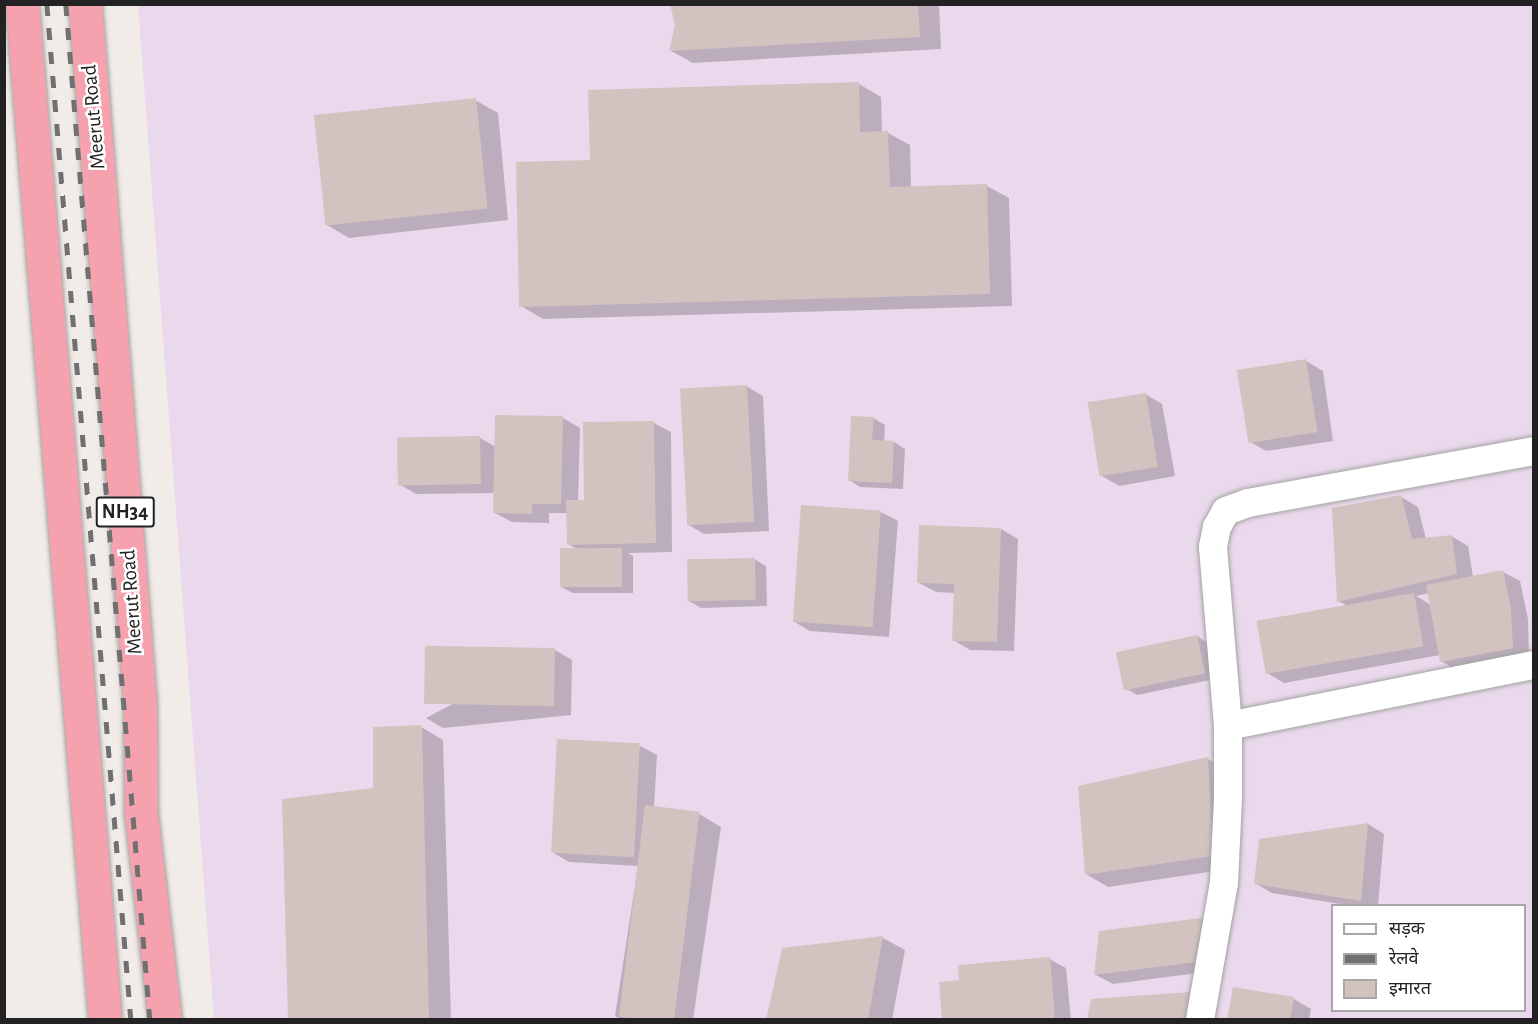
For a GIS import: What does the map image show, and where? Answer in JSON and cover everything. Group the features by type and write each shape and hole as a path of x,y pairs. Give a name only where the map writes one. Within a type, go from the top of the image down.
{"highway":[{"name":"NH34","path":"22,4 105,1020"},
{"name":"Meerut Road","path":"84,4 140,705 141,814 165,1020"}],"street":[{"path":"1200,1020 1224,883 1228,798 1228,726 1213,547 1217,527 1226,511 1248,502 1533,451"},
{"path":"1228,726 1533,665"}],"shaded area":[{"path":"138,5 1533,5 1533,1019 214,1019"}],"building":[{"path":"670,4 918,4 920,37 669,51 675,25"},
{"path":"859,82 860,132 888,131 890,187 987,184 990,294 519,307 516,162 590,160 588,90"},
{"path":"476,98 488,208 325,225 314,115"},
{"path":"1306,359 1318,432 1248,443 1237,370"},
{"path":"747,385 754,522 687,525 680,389"},
{"path":"1146,393 1158,467 1099,476 1088,402"},
{"path":"495,415 563,416 561,504 532,504 532,514 493,513"},
{"path":"851,416 874,417 872,440 894,441 892,483 848,481"},
{"path":"654,421 656,543 567,545 566,500 584,500 583,422"},
{"path":"480,436 481,484 398,485 397,437"},
{"path":"1401,495 1412,539 1452,535 1457,574 1337,602 1332,508"},
{"path":"801,505 881,511 873,627 793,622"},
{"path":"919,525 1001,528 997,642 952,641 954,584 917,583"},
{"path":"560,548 622,548 622,587 560,587"},
{"path":"755,558 756,600 688,601 687,559"},
{"path":"1503,570 1511,609 1513,648 1440,662 1426,585"},
{"path":"1414,593 1423,646 1266,674 1256,621"},
{"path":"1197,635 1205,673 1124,690 1116,652"},
{"path":"425,646 555,648 554,706 424,704"},
{"path":"422,725 429,1020 288,1020 282,799 373,788 373,727"},
{"path":"557,739 640,743 634,857 551,853"},
{"path":"1208,757 1213,856 1085,875 1078,786"},
{"path":"645,805 700,812 674,1020 619,1016"},
{"path":"1368,823 1361,901 1254,884 1259,839"},
{"path":"1208,917 1196,962 1094,975 1099,931"},
{"path":"883,936 868,1020 766,1020 782,948"},
{"path":"1050,957 1055,1020 942,1020 939,982 959,980 958,965"},
{"path":"1233,987 1294,997 1290,1020 1227,1020"},
{"path":"1191,992 1186,1020 1087,1020 1091,999"}],"railway":[{"path":"47,4 131,1020"},
{"path":"66,4 150,1020"}]}
